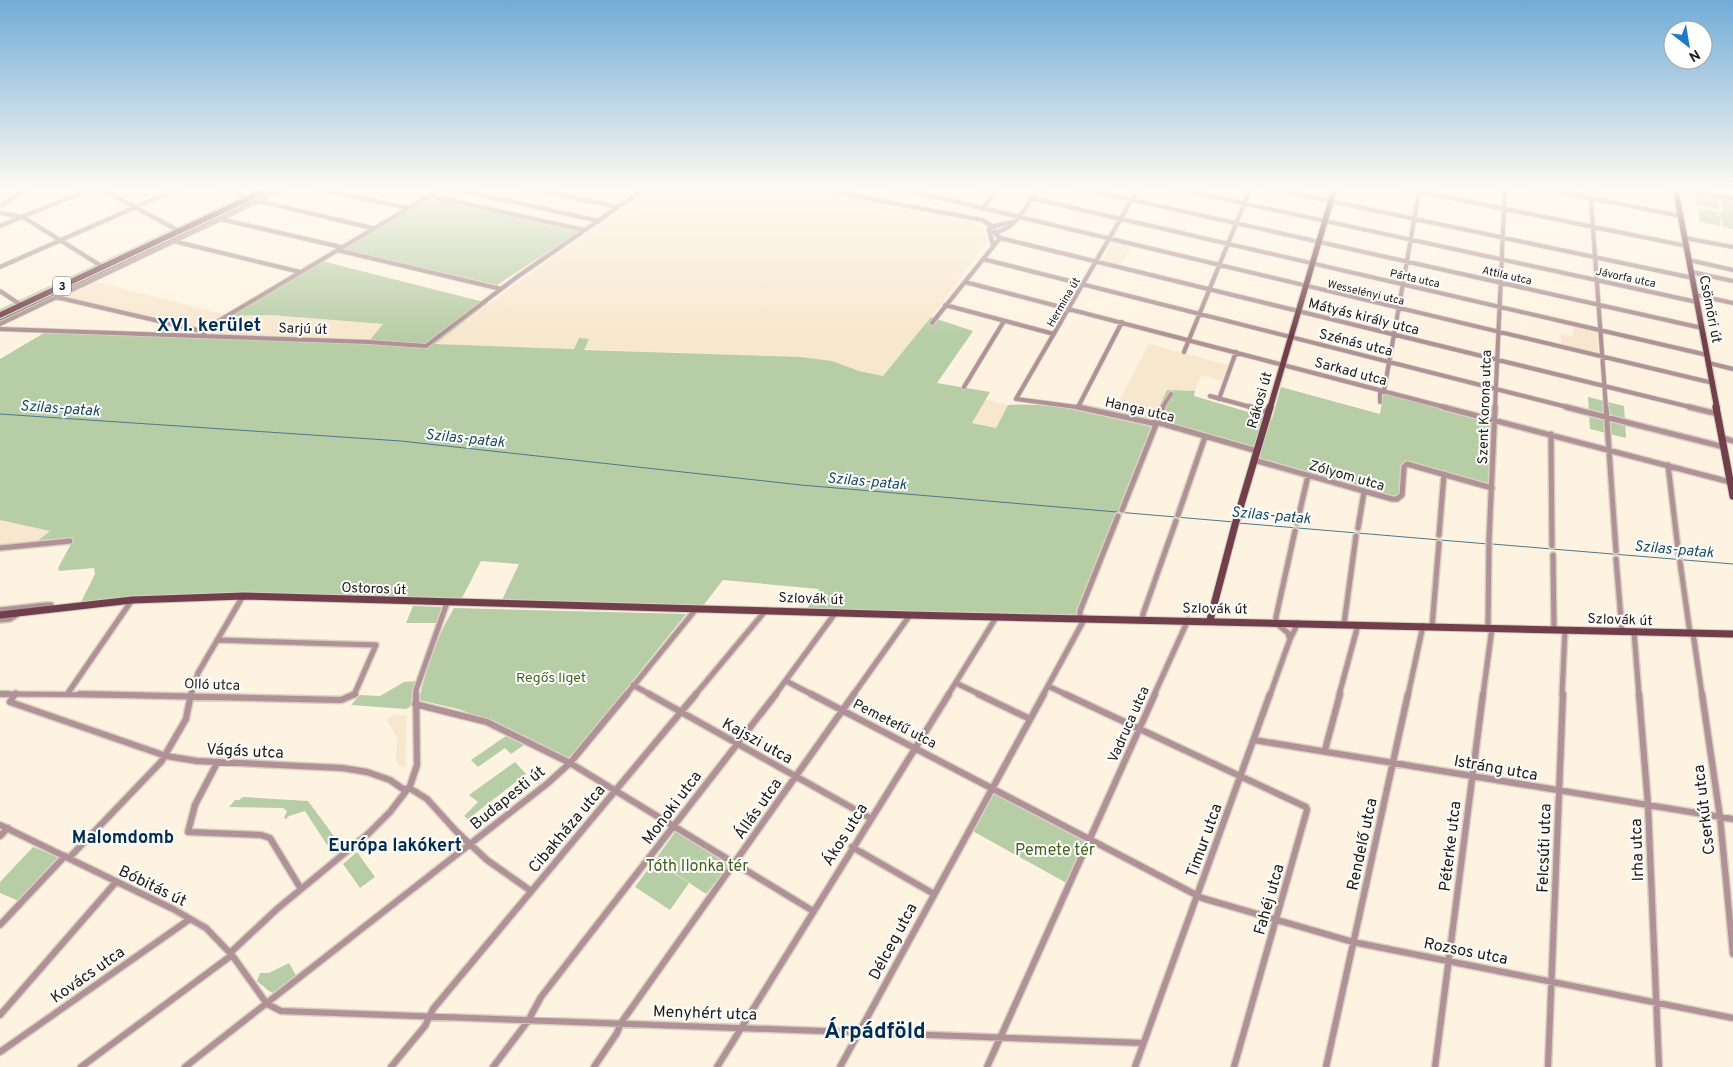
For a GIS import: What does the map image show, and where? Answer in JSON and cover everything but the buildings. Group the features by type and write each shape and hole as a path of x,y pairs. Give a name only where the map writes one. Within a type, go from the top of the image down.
{"main road":[{"name":"3","path":"0,314 167,237"},
{"name":"Rákosi út","path":"1210,620 1254,460 1320,237"},
{"name":"Csömöri út","path":"1685,238 1733,496"},
{"name":"Ostoros út","path":"0,615 132,600 243,596 447,603 697,608"},
{"name":"Szlovák út","path":"697,608 910,615 1298,622 1733,634"}],"street":[{"path":"55,237 103,267"},
{"path":"0,266 67,237"},
{"path":"0,324 182,237"},
{"path":"297,237 341,247"},
{"path":"56,297 197,330 205,329 358,237"},
{"path":"336,250 501,289 574,237"},
{"path":"992,237 993,246"},
{"name":"Wesselényi utca","path":"1099,237 1713,383"},
{"name":"Párta utca","path":"1197,237 1707,355"},
{"path":"1184,352 1231,237"},
{"name":"Attila utca","path":"1297,237 1702,328"},
{"name":"Jávorfa utca","path":"1400,237 1697,302"},
{"path":"1497,237 1595,257 1733,281"},
{"path":"1594,237 1616,551"},
{"path":"1643,237 1686,246"},
{"name":"Szent Korona utca","path":"1490,628 1489,543 1503,238"},
{"path":"1685,238 1733,247"},
{"path":"932,323 993,246 1002,239"},
{"name":"Mátyás király utca","path":"1002,239 1718,414"},
{"name":"Hermina út","path":"1016,399 1108,239"},
{"path":"1380,402 1380,393 1384,391 1410,239"},
{"path":"173,241 300,272"},
{"name":"Szénás utca","path":"983,259 1724,447"},
{"path":"1689,260 1733,270"},
{"name":"Sarkad utca","path":"965,282 1730,482"},
{"name":"Sarjú út","path":"0,329 359,341 426,346 501,289"},
{"path":"0,291 21,305"},
{"path":"1696,295 1733,303"},
{"path":"945,305 1054,334"},
{"path":"964,387 1004,321"},
{"path":"1078,406 1122,322"},
{"path":"203,336 205,329"},
{"path":"1219,399 1236,352"},
{"path":"1709,363 1733,369"},
{"path":"1122,510 1164,401 1171,394"},
{"path":"1210,396 1268,412"},
{"name":"Hanga utca","path":"1016,399 1078,406 1152,423 1156,422 1257,451"},
{"path":"1551,434 1552,546"},
{"path":"1143,619 1143,614 1205,437"},
{"path":"1723,438 1733,441"},
{"name":"Zólyom utca","path":"1254,460 1392,499 1399,498 1402,492 1404,466 1407,464 1492,488"},
{"name":"Cserkút utca","path":"1668,466 1680,559 1720,817 1733,954"},
{"path":"1439,535 1444,474"},
{"path":"1297,523 1308,476"},
{"path":"1358,528 1364,492"},
{"path":"1118,516 1080,612 1082,618 1048,686 992,788 1197,895"},
{"path":"1290,640 1288,633 1276,623 1276,616 1295,531"},
{"path":"1344,624 1356,536"},
{"path":"0,548 70,541"},
{"path":"1432,627 1439,543"},
{"path":"1553,555 1554,630"},
{"path":"1616,559 1622,631"},
{"path":"0,925 166,756 186,719 198,673 243,596"},
{"path":"0,694 68,693 132,600"},
{"path":"81,1067 231,954 301,889 370,833 390,812 410,786 417,766 418,742 415,704 420,679 447,603"},
{"name":"Ostoros út","path":"0,610 46,605 51,605 51,609"},
{"name":"Budapesti út","path":"185,1067 525,803 570,762 697,608"},
{"name":"Cibakháza utca","path":"390,1067 425,1026 433,1009 766,609"},
{"name":"Monoki utca","path":"493,1067 528,1021 541,997 786,681 836,612"},
{"name":"Ostoros út","path":"0,620 20,613"},
{"name":"Állás utca","path":"594,1067 617,1033 621,1023 910,615"},
{"name":"Ákos utca","path":"717,1067 997,616"},
{"name":"Vadruca utca","path":"1090,839 1188,620"},
{"name":"Timur utca","path":"1135,1067 1298,622"},
{"path":"1324,750 1358,625"},
{"name":"Rendelő utca","path":"1326,1067 1423,626"},
{"name":"Péterke utca","path":"1435,1067 1490,628"},
{"name":"Felcsúti utca","path":"1548,1067 1565,630"},
{"name":"Irha utca","path":"1634,632 1648,805 1659,1067"},
{"name":"Olló utca","path":"68,693 341,700 354,695 376,645 217,640"},
{"name":"Pemetefű utca","path":"786,681 992,788"},
{"path":"956,683 1030,719"},
{"name":"Kajszi utca","path":"633,685 870,818"},
{"path":"1048,686 1240,776"},
{"name":"Vágás utca","path":"16,693 10,702 166,756 217,763 342,768 367,772 390,780 403,789 407,788 419,793 433,805 460,836 487,859 531,891"},
{"path":"415,704 487,722 570,762 813,911"},
{"name":"Istráng utca","path":"1254,740 1324,750 1559,792 1733,819"},
{"path":"217,763 194,807 188,823 188,832 261,835 270,838 301,889"},
{"name":"Fahéj utca","path":"1234,1067 1306,810 1302,804 1240,776"},
{"name":"Délceg utca","path":"840,1067 992,788"},
{"name":"Bóbitás út","path":"0,825 190,919 211,932 231,954 267,1004"},
{"path":"0,836 8,828"},
{"path":"987,1067 1090,839"},
{"path":"852,848 934,894"},
{"path":"0,1015 116,882"},
{"name":"Rozsos utca","path":"1197,895 1220,904 1353,942 1552,980 1733,1018"},
{"name":"Kovács utca","path":"0,1052 190,919"},
{"name":"Menyhért utca","path":"267,1004 281,1011 1143,1043"}],"shaded area":[{"path":"581,237 987,237 989,240 931,317 883,376 859,371 832,361 801,357 434,344"},
{"path":"1113,242 1131,247 1121,265 1103,260"},
{"path":"93,281 230,316 271,315 384,324 370,340 202,334 61,297"},
{"path":"1573,325 1597,330 1598,354 1561,345 1561,333 1573,336"},
{"path":"1149,344 1228,365 1222,381 1202,375 1195,391 1167,390 1151,427 1110,417"},
{"path":"984,399 1008,405 996,428 971,423"},
{"path":"0,520 50,531 35,543 0,546"},
{"path":"394,714 407,716 405,768 398,766 399,764 396,763 397,738 387,720"}],"green space":[{"path":"156,237 187,237 0,326 0,309"},
{"path":"362,237 571,237 497,285 341,249"},
{"path":"322,261 488,303 435,344 574,349 579,338 589,339 584,350 801,357 832,361 859,371 883,376 931,317 973,331 937,383 990,392 972,423 996,428 1008,405 1026,405 1098,414 1151,427 1077,615 807,609 819,589 723,580 702,607 501,602 519,564 481,561 461,600 244,595 80,604 95,574 94,568 59,571 58,568 72,539 35,543 50,531 0,520 0,359 44,333 197,338 202,334 370,340 383,324 271,315 230,316"},
{"path":"1281,387 1380,414 1384,391 1495,420 1492,488 1406,464 1402,492 1397,499 1259,462 1261,452 1153,421 1167,390 1195,391 1194,396 1272,419"},
{"path":"1588,397 1624,406 1626,438 1590,429"},
{"path":"413,606 444,607 438,623 406,623"},
{"name":"Regős liget","path":"454,608 686,614 569,760 488,720 458,709 419,700 433,652"},
{"path":"418,681 410,707 406,709 351,705 360,695 380,696 404,682"},
{"path":"506,736 524,745 511,754 505,748 478,767 471,760"},
{"path":"515,762 526,774 468,819 464,816 478,802 469,795"},
{"name":"Pemete tér","path":"992,788 1090,839 1070,885 969,829"},
{"path":"243,797 308,801 342,847 333,854 305,811 289,816 286,819 284,818 287,811 283,808 229,807 235,800"},
{"name":"Tóth Ilonka tér","path":"676,831 729,865 706,894 655,860"},
{"path":"33,847 60,858 19,901 0,893 0,882"},
{"path":"357,852 375,877 360,888 343,864"},
{"path":"654,861 689,883 670,910 635,887"},
{"path":"289,963 297,977 275,994 257,981 260,973 269,973"}],"waterway":[{"name":"Szilas-patak","path":"0,414 401,441 801,485 1234,522"},
{"name":"Szilas-patak","path":"1238,523 1488,544"},
{"name":"Szilas-patak","path":"1492,544 1733,564"}],"tram line":[{"path":"0,320 178,237"}],"district":[{"name":"XVI. kerület","path":"209,324"},
{"name":"Malomdomb","path":"123,837"},
{"name":"Európa lakókert","path":"395,845"},
{"name":"Árpádföld","path":"875,1030"}]}
